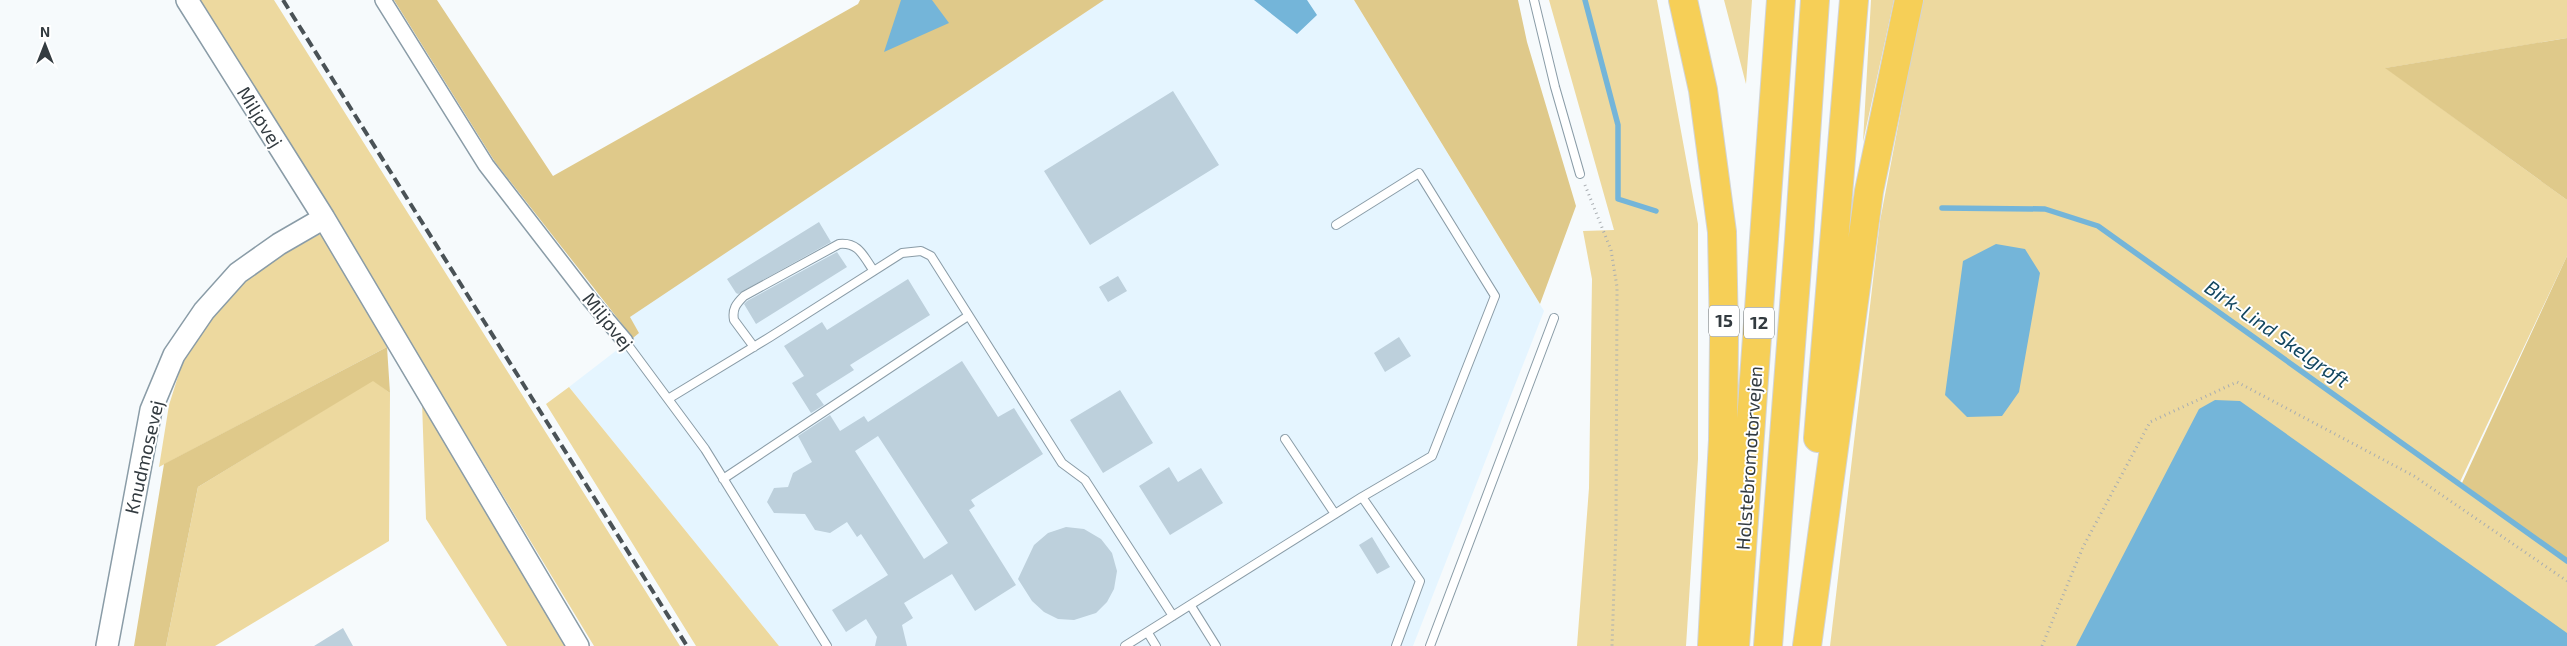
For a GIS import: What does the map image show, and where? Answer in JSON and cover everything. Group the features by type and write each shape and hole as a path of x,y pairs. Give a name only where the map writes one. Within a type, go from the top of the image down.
{"highway":[{"name":"15","path":"1683,0 1703,90 1722,232 1723,431 1712,646"},
{"name":"Holstebromotorvejen","path":"1735,646 1781,0"},
{"name":"Holstebromotorvejen","path":"1768,646 1815,0"},
{"path":"1800,646 1854,0"},
{"path":"1807,646 1870,190 1909,0"}],"street":[{"name":"Miljøvej","path":"186,0 324,218 578,646"},
{"name":"Miljøvej","path":"384,0 486,165 591,301 625,341"},
{"name":"Knudmosevej","path":"107,646 151,410 174,355 204,311 238,273 279,244 324,218"}],"lane":[{"path":"1534,0 1555,87 1580,174"},
{"path":"1125,646 1362,497 1432,456 1495,296 1418,173 1336,225"},
{"path":"754,347 734,320 733,315 733,310 744,296 839,244 847,243 858,247 874,270"},
{"path":"668,399 902,253 921,251 931,256 1062,463 1085,480 1174,616"},
{"path":"723,479 968,316"},
{"path":"1430,646 1554,318"},
{"name":"Miljøvej","path":"625,341 705,449 827,646"},
{"path":"1285,439 1335,514"},
{"path":"1362,497 1420,581 1396,646"},
{"path":"1191,606 1216,646"},
{"path":"1148,633 1156,646"}],"path":[{"path":"1580,174 1611,250 1617,287 1616,529 1612,646"},
{"path":"2042,646 2083,547 2150,422 2237,382 2414,476 2567,581"}],"shaded area":[{"path":"199,0 274,0 680,646 594,646 332,213"},
{"path":"394,0 437,0 553,176 858,4 860,0 1104,0 630,317 639,333 633,338 495,162"},
{"path":"1104,0 1354,0 1544,311 1413,646 779,646 569,387 639,333 629,317"},
{"path":"1354,0 1518,0 1527,42 1576,206 1540,304"},
{"path":"1549,0 1657,0 1698,224 1698,459 1686,646 1577,646 1589,488 1592,279 1583,231 1614,230"},
{"path":"1724,0 1752,0 1746,84"},
{"path":"1871,0 1894,0 1863,142"},
{"path":"1922,0 2567,0 2567,38 2386,68 2567,200 2567,256 2458,486 2567,562 2567,646 1830,646 1880,221"},
{"path":"2567,38 2567,200 2385,68"},
{"path":"322,233 387,347 159,467 169,405 187,348 250,273"},
{"path":"2567,256 2567,562 2462,483"},
{"path":"387,347 390,393 373,381 198,487 166,646 134,646 164,464"},
{"path":"373,380 390,393 389,541 215,646 166,646 198,487"},
{"path":"569,387 779,646 696,646 546,404"},
{"path":"422,402 566,646 507,646 426,519"}],"water":[{"path":"901,0 932,0 949,23 884,52"},
{"path":"1254,0 1307,0 1317,15 1297,34"},
{"path":"1996,244 2025,249 2040,273 2019,392 2002,416 1967,417 1945,395 1963,261"},
{"path":"2215,400 2240,401 2567,633 2567,646 2076,646 2199,409"}],"building":[{"path":"1173,91 1219,165 1090,245 1044,171"},
{"path":"819,222 831,242 738,294 736,293 727,279"},
{"path":"837,252 847,267 756,324 744,304 747,301"},
{"path":"1118,276 1127,291 1108,302 1099,287"},
{"path":"908,279 930,315 850,365 854,370 816,394 824,405 811,413 792,383 804,376 784,346 822,322 827,330"},
{"path":"1399,337 1411,356 1385,372 1374,353"},
{"path":"962,361 998,417 1014,408 1043,454 971,500 975,506 969,510 1016,585 975,611 952,574 904,603 913,618 902,625 907,646 875,646 877,637 866,619 846,632 832,610 888,575 861,534 857,537 847,522 830,533 815,530 805,514 774,513 767,502 774,488 788,487 793,473 812,462 798,436 830,415 840,431 864,416 868,422","holes":["878,436 948,543 924,559 855,451"]},
{"path":"1120,390 1153,443 1103,473 1070,420"},
{"path":"1169,467 1178,482 1201,468 1223,503 1170,535 1139,486"},
{"path":"1066,527 1084,529 1101,539 1112,553 1117,571 1114,589 1107,602 1096,613 1074,620 1058,619 1044,612 1032,601 1018,579 1034,545 1048,533"},
{"path":"1372,537 1390,567 1377,574 1359,545"},
{"path":"343,628 353,646 314,646"}],"waterway":[{"name":"Birk-Lind Skelgrøft","path":"1585,0 1618,125 1618,199 1656,211"},
{"name":"Birk-Lind Skelgrøft","path":"1942,208 2045,209 2098,226 2567,561"}],"railway":[{"path":"283,0 687,646"}]}
